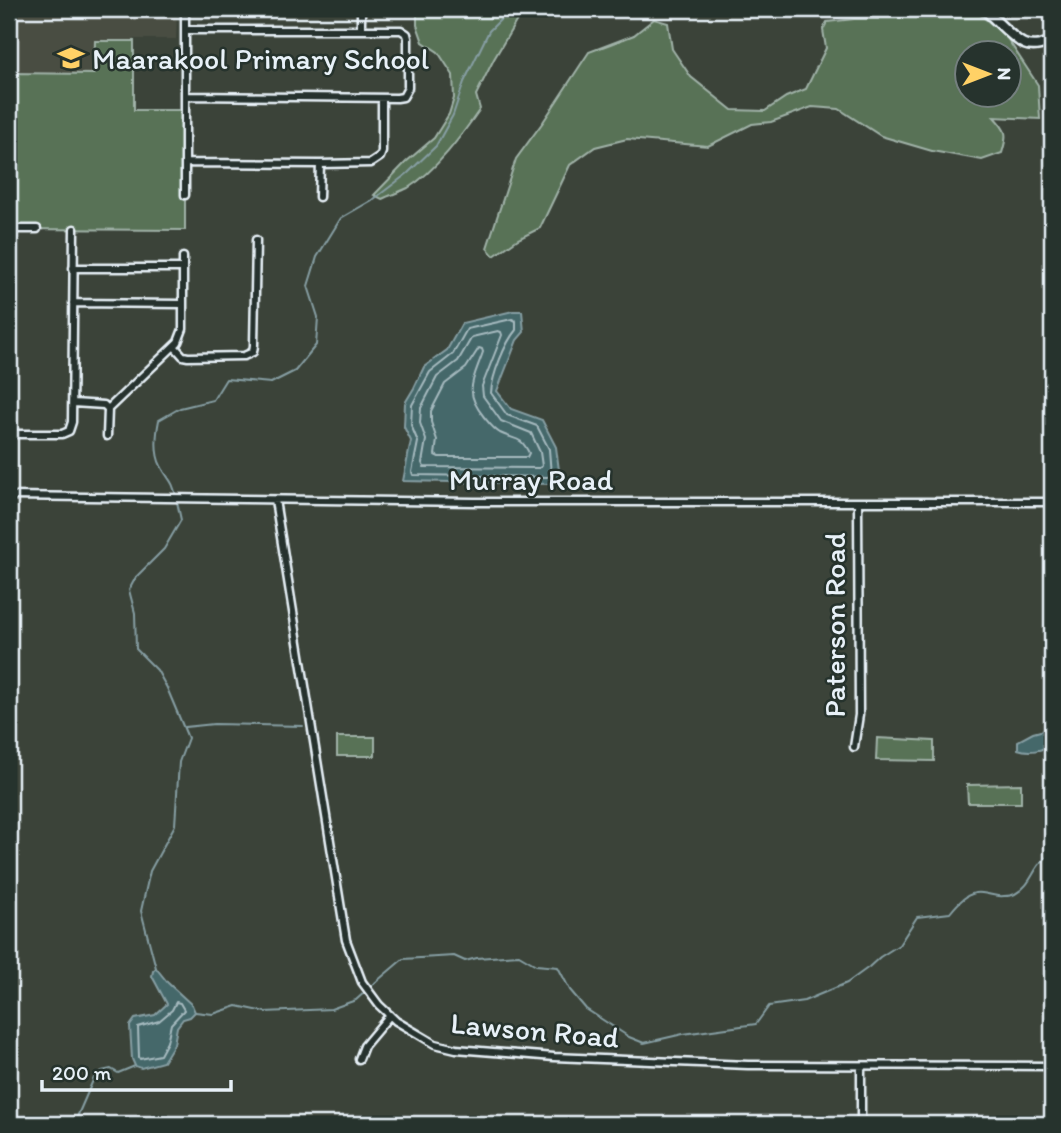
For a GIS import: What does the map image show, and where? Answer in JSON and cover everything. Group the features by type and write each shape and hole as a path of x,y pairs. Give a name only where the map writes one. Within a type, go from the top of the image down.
{"street":[{"path":"185,9 185,195"},
{"path":"361,9 361,30"},
{"path":"984,9 1023,44 1038,46 1051,43"},
{"path":"185,30 401,30 407,34 408,88 403,97 382,98 185,96"},
{"path":"185,163 371,163 380,157 382,152 382,98"},
{"path":"319,197 320,164"},
{"path":"9,229 37,229"},
{"path":"9,435 62,434 69,431 72,422 74,229"},
{"path":"174,346 183,356 188,357 244,356 253,352 256,240"},
{"path":"107,436 108,409 178,342 183,329 183,257"},
{"path":"74,268 183,268"},
{"path":"73,303 183,304"},
{"path":"73,403 104,405 108,409"},
{"name":"Murray Road","path":"9,496 497,503 1052,502"},
{"name":"Lawson Road","path":"275,500 346,940 362,982 390,1015 435,1044 456,1049 676,1063 1052,1066"},
{"name":"Paterson Road","path":"854,747 859,715 858,503"},
{"path":"359,1059 364,1046 390,1015"},
{"path":"861,1066 861,1124"}],"shaded area":[{"name":"Maarakool Primary School","path":"9,9 177,9 176,39 134,39 133,74 9,75"}],"green space":[{"path":"417,9 533,9 517,20 494,59 476,95 480,109 457,141 418,181 382,199 374,195 434,138 449,114 454,98 453,75 438,52 423,42 417,25"},
{"path":"878,9 973,9 1007,38 953,38 953,108 1023,108 1023,62 1038,85 1040,119 994,117 1005,133 1004,147 1002,153 982,160 932,151 881,136 839,109 812,107 771,122 752,124 708,146 627,139 595,147 570,165 540,228 494,256 487,248 516,159 589,52 634,35 654,19 668,23 672,49 691,77 732,110 765,111 786,97 806,89 826,48 823,30 827,22 878,19"},
{"path":"95,41 134,41 134,110 185,110 185,230 9,229 9,73 94,74"},
{"path":"337,737 375,737 375,756 337,756"},
{"path":"877,738 934,741 934,761 876,760"},
{"path":"1021,784 1021,803 968,803 967,785"}],"water":[{"path":"522,311 524,332 517,340 497,391 511,409 542,420 556,447 560,478 551,484 403,481 411,441 404,427 405,403 424,367 447,350 462,323"},
{"path":"1044,730 1048,731 1051,744 1035,751 1018,749 1018,741"},
{"path":"156,968 192,1005 195,1012 183,1019 177,1027 174,1044 163,1062 141,1068 135,1066 132,1059 130,1026 135,1019 155,1015 167,1004 152,976"}],"waterway":[{"path":"176,497 157,455 159,420 180,408 213,400 226,379 271,383 295,371 316,345 318,317 308,286 317,257 341,218 374,199 408,173 436,146 453,115 464,82 489,31 511,9"},
{"path":"156,968 141,911 150,871 175,825 179,762 188,738 157,670 136,649 135,613 129,590 136,577 164,549 181,520 177,502"},
{"path":"185,727 214,724 303,726"},
{"path":"370,987 403,959 454,956 465,961 519,955 536,965 558,967 570,990 586,1009 629,1037 644,1043 683,1034 756,1024 769,1006 804,1001 847,983 899,945 917,917 950,913 972,894 1015,894 1026,885 1040,863 1052,854"},
{"path":"195,1012 213,1014 237,1006 265,1012 331,1009 356,1000 366,991"},
{"path":"74,1124 94,1078 102,1071 111,1069 118,1073 135,1066"}],"place":[{"name":"Maarakool Primary School","path":"71,58"}]}
